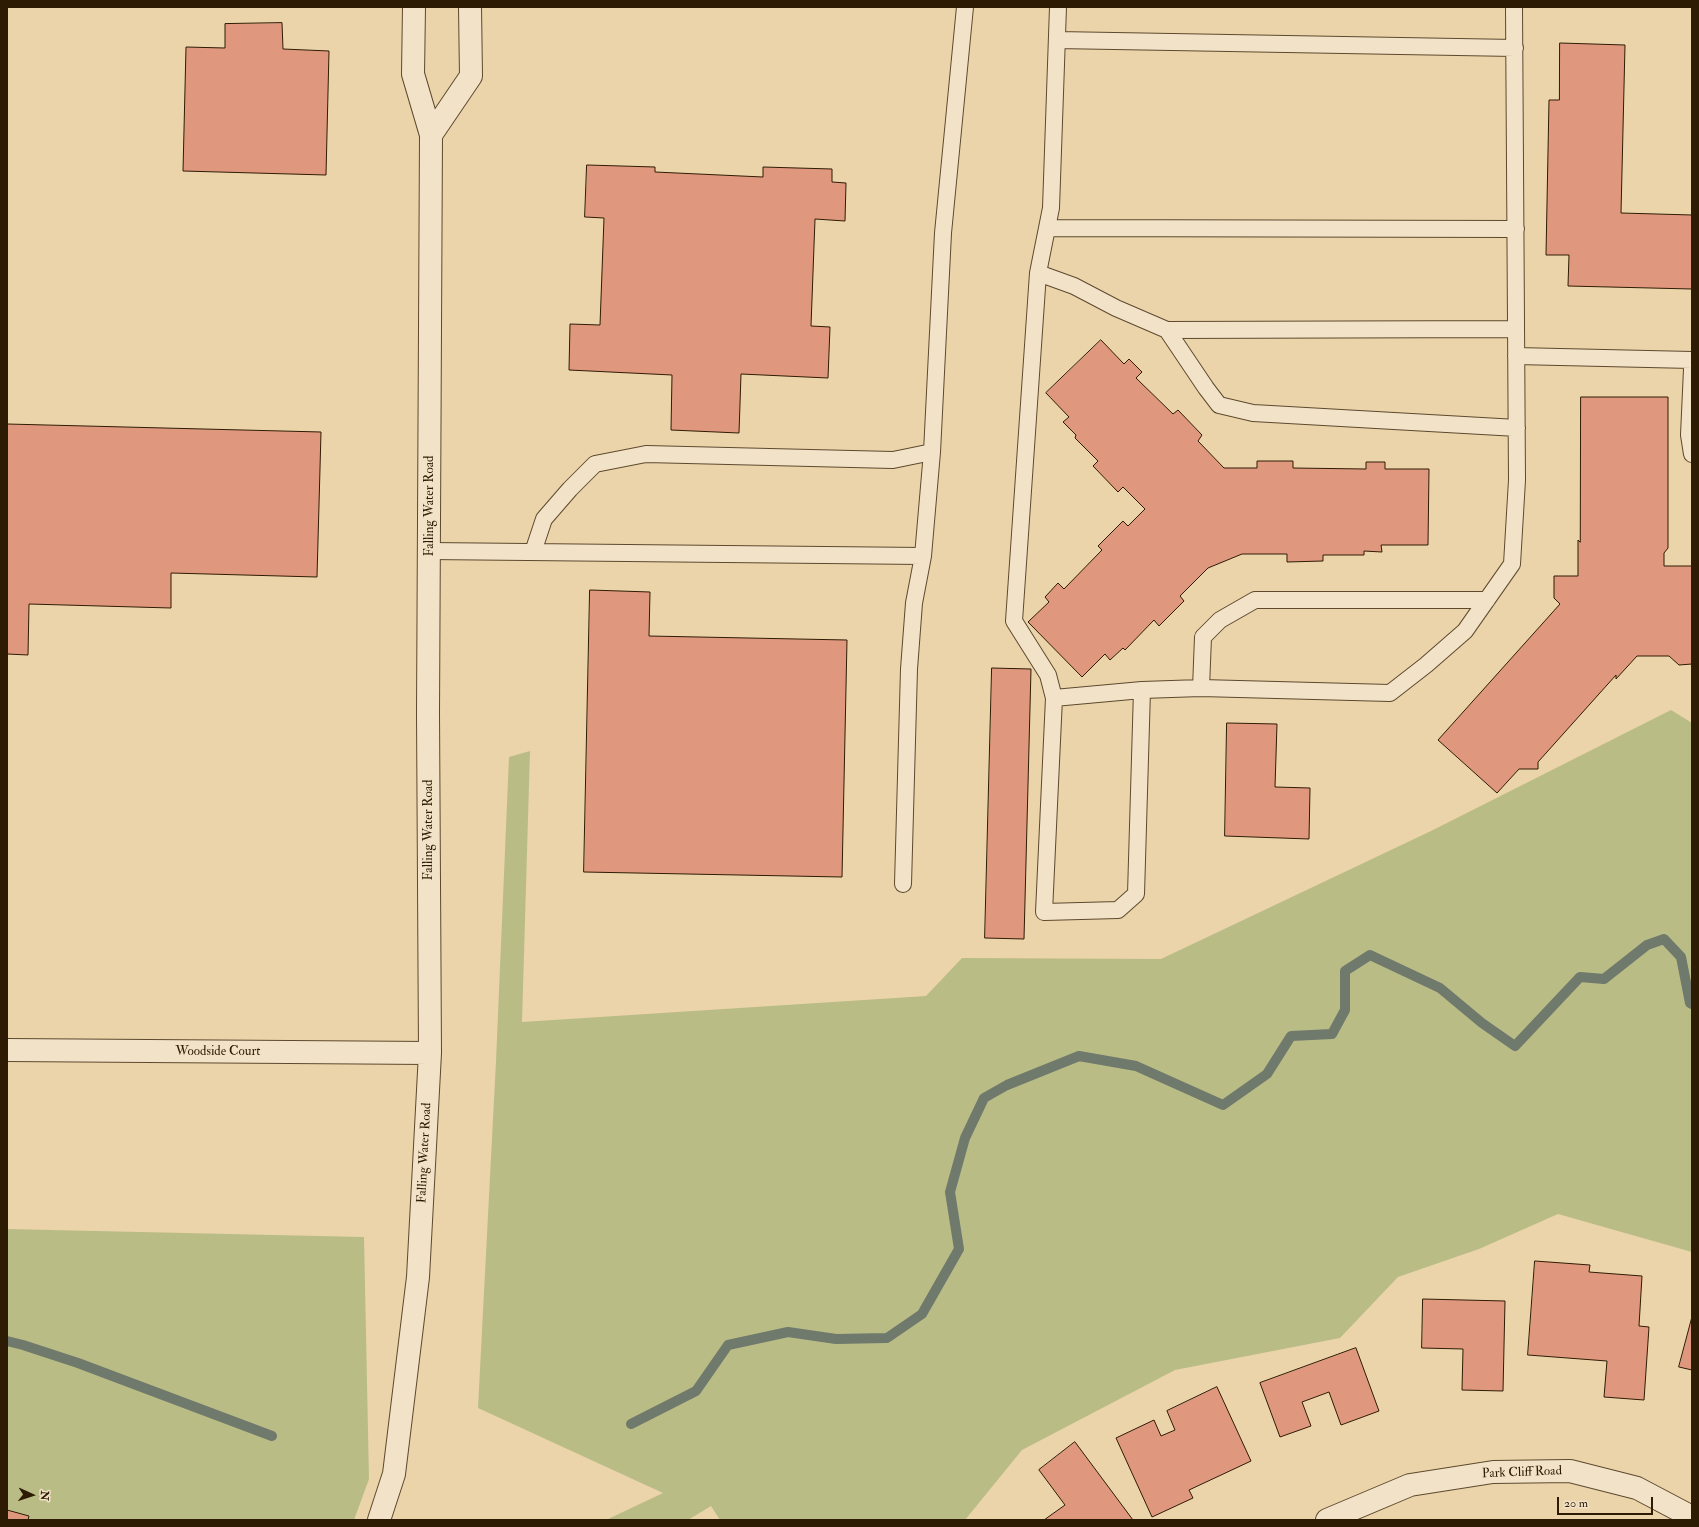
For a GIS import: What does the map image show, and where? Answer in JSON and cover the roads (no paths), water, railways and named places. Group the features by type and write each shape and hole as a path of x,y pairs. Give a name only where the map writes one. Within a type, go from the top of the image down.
{"street":[{"name":"Falling Water Road","path":"379,1520 394,1474 418,1278 430,1053 429,551 431,135 412,74 414,7"},
{"path":"431,135 471,76 470,7"},
{"name":"Woodside Court","path":"7,1050 430,1053"},
{"name":"Park Cliff Road","path":"1327,1520 1410,1486 1493,1472 1570,1471 1637,1488 1692,1517"}],"lane":[{"path":"903,884 909,669 914,603 923,556 932,452 942,233 965,7"},
{"path":"1058,7 1051,208 1038,273 1014,621 1048,675 1054,698 1044,912 1118,910 1136,894 1142,690"},
{"path":"1054,698 1142,690 1201,688 1390,694 1465,631 1512,564 1517,480 1514,7"},
{"path":"1057,40 1515,48"},
{"path":"1047,228 1516,229"},
{"path":"1038,273 1074,286 1116,308 1167,330 1516,329"},
{"path":"1167,330 1219,405 1253,413 1517,428"},
{"path":"1516,356 1692,360"},
{"path":"1692,369 1689,435 1692,454"},
{"path":"533,552 544,519 570,489 595,464 646,454 893,460 932,452"},
{"path":"429,551 923,556"},
{"path":"1201,688 1203,637 1220,620 1255,600 1487,600"}],"waterway":[{"path":"631,1424 696,1391 728,1345 788,1332 836,1339 887,1338 922,1314 959,1249 950,1192 965,1138 984,1098 1007,1085 1079,1056 1136,1066 1223,1105 1267,1074 1291,1036 1332,1034 1345,1010 1345,971 1370,955 1440,988 1482,1023 1515,1046 1580,977 1604,979 1647,945 1664,939 1681,957 1690,1003 1692,1004"},
{"path":"7,1341 78,1363 272,1436"}]}
